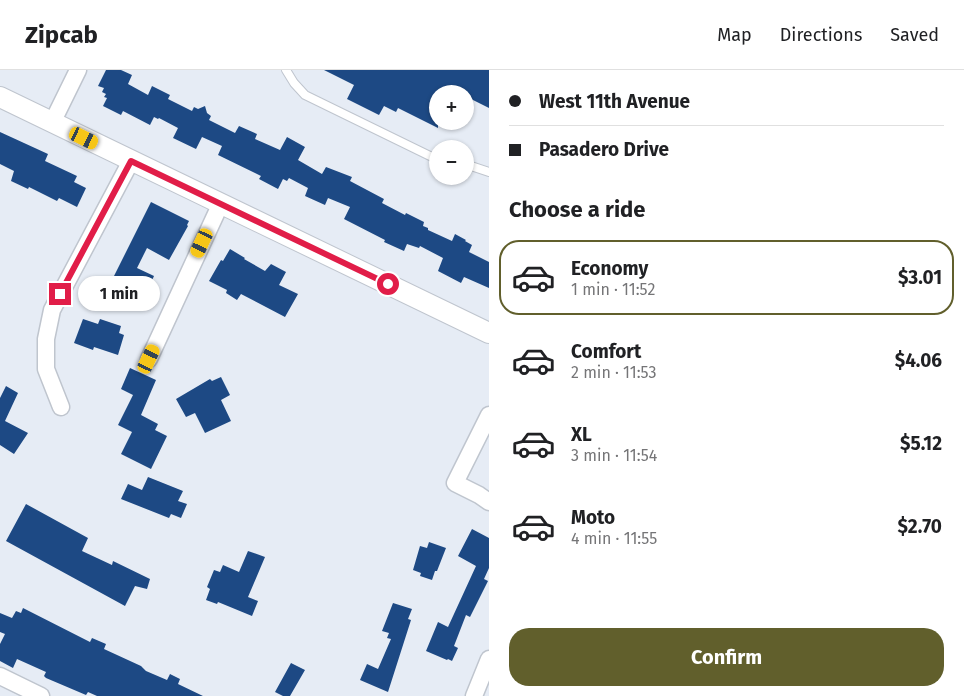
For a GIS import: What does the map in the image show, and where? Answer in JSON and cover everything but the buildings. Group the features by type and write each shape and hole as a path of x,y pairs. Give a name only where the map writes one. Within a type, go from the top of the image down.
{"street":[{"path":"52,123 78,70"},
{"path":"0,97 489,333"},
{"path":"61,408 46,369 46,340 52,310 131,161"},
{"path":"149,359 221,204"},
{"path":"489,415 455,483 489,502"},
{"path":"474,696 489,659"},
{"path":"0,676 41,696"}],"lane":[{"path":"286,70 305,95 429,156"},
{"path":"474,167 489,172"}],"route":[{"path":"60,294 131,161 388,284"}]}
